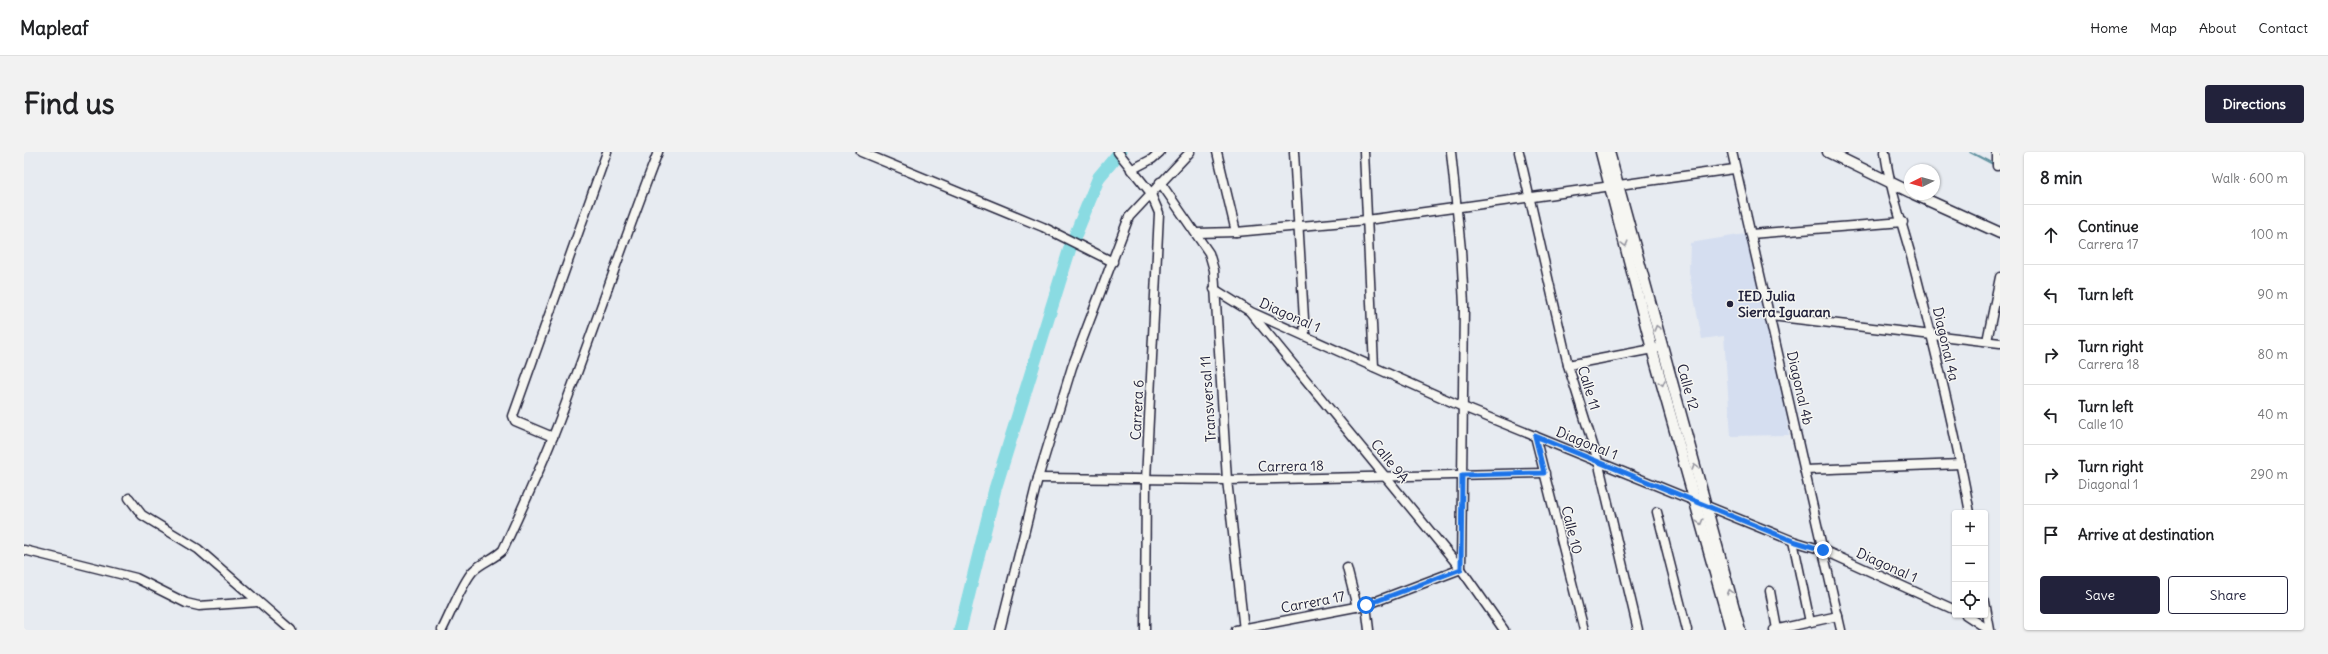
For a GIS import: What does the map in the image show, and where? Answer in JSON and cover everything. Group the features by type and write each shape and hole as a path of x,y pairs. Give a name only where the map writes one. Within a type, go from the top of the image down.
{"street":[{"path":"553,437 515,421 513,416 607,152"},
{"path":"442,630 472,572 482,564 496,558 503,550 553,437 624,239 658,152"},
{"path":"861,152 1043,227 1113,262"},
{"name":"Carrera 6","path":"1118,152 1150,192 1159,213 1146,480 1145,630"},
{"path":"1131,170 1152,159 1160,152"},
{"path":"1000,630 1038,478 1072,367 1129,217 1150,192 1190,152"},
{"path":"1216,152 1236,232"},
{"path":"1294,152 1300,226 1305,336"},
{"path":"1364,152 1374,367"},
{"path":"1451,152 1461,250 1464,305 1461,569"},
{"name":"Calle 11","path":"1519,152 1568,364 1598,461 1638,630"},
{"name":"Calle 12","path":"1601,152 1613,187 1657,348 1693,499 1730,630"},
{"name":"Calle 12","path":"1608,152 1613,187"},
{"name":"Diagonal 4b","path":"1732,152 1734,169 1771,316 1841,630"},
{"path":"1828,152 1904,189"},
{"name":"Diagonal 4a","path":"1885,152 1891,184 1903,222 1931,334 1961,464 1969,510"},
{"path":"1996,166 1997,152"},
{"path":"1197,233 1236,232 1366,220 1613,187 1734,169"},
{"name":"Transversal 11","path":"1160,182 1197,233 1209,253 1214,270 1226,480 1241,630"},
{"path":"1927,200 2000,233"},
{"path":"1751,234 1903,222"},
{"path":"1987,341 2000,277"},
{"name":"Diagonal 1","path":"1214,290 1251,312 1462,406 1793,541 1823,550 1952,609"},
{"name":"Calle 9A","path":"1251,312 1461,569 1504,630"},
{"path":"1771,316 2000,343"},
{"path":"1568,364 1657,348"},
{"name":"Calle 12","path":"1657,348 1706,505 1740,630"},
{"name":"Calle 10","path":"1535,436 1584,630"},
{"path":"1805,470 1961,464"},
{"name":"Carrera 18","path":"1038,478 1226,480 1544,473"},
{"path":"129,498 142,515 198,549 291,630"},
{"path":"1657,512 1687,630"},
{"path":"1793,541 1810,622"},
{"path":"24,550 136,578 186,603 206,606 258,602"},
{"path":"1347,568 1356,607"},
{"name":"Carrera 17","path":"1241,630 1366,605 1461,569"},
{"path":"1770,591 1776,630 1838,616"},
{"path":"1366,605 1369,630"},
{"path":"1971,618 1989,630"},
{"path":"1987,618 1989,630"}],"shaded area":[{"name":"IED Julia Sierra Iguaran","path":"1745,234 1757,271 1778,356 1789,435 1731,436 1724,336 1702,339 1689,272 1690,243"}],"waterway":[{"path":"960,630 995,489 1070,248 1099,177 1120,152"},
{"path":"1970,152 1995,165"}],"place":[{"name":"IED Julia Sierra Iguaran","path":"1730,304"}],"route":[{"path":"1366,605 1461,569 1462,475 1544,473 1535,436 1693,499 1793,541 1823,550"}]}
